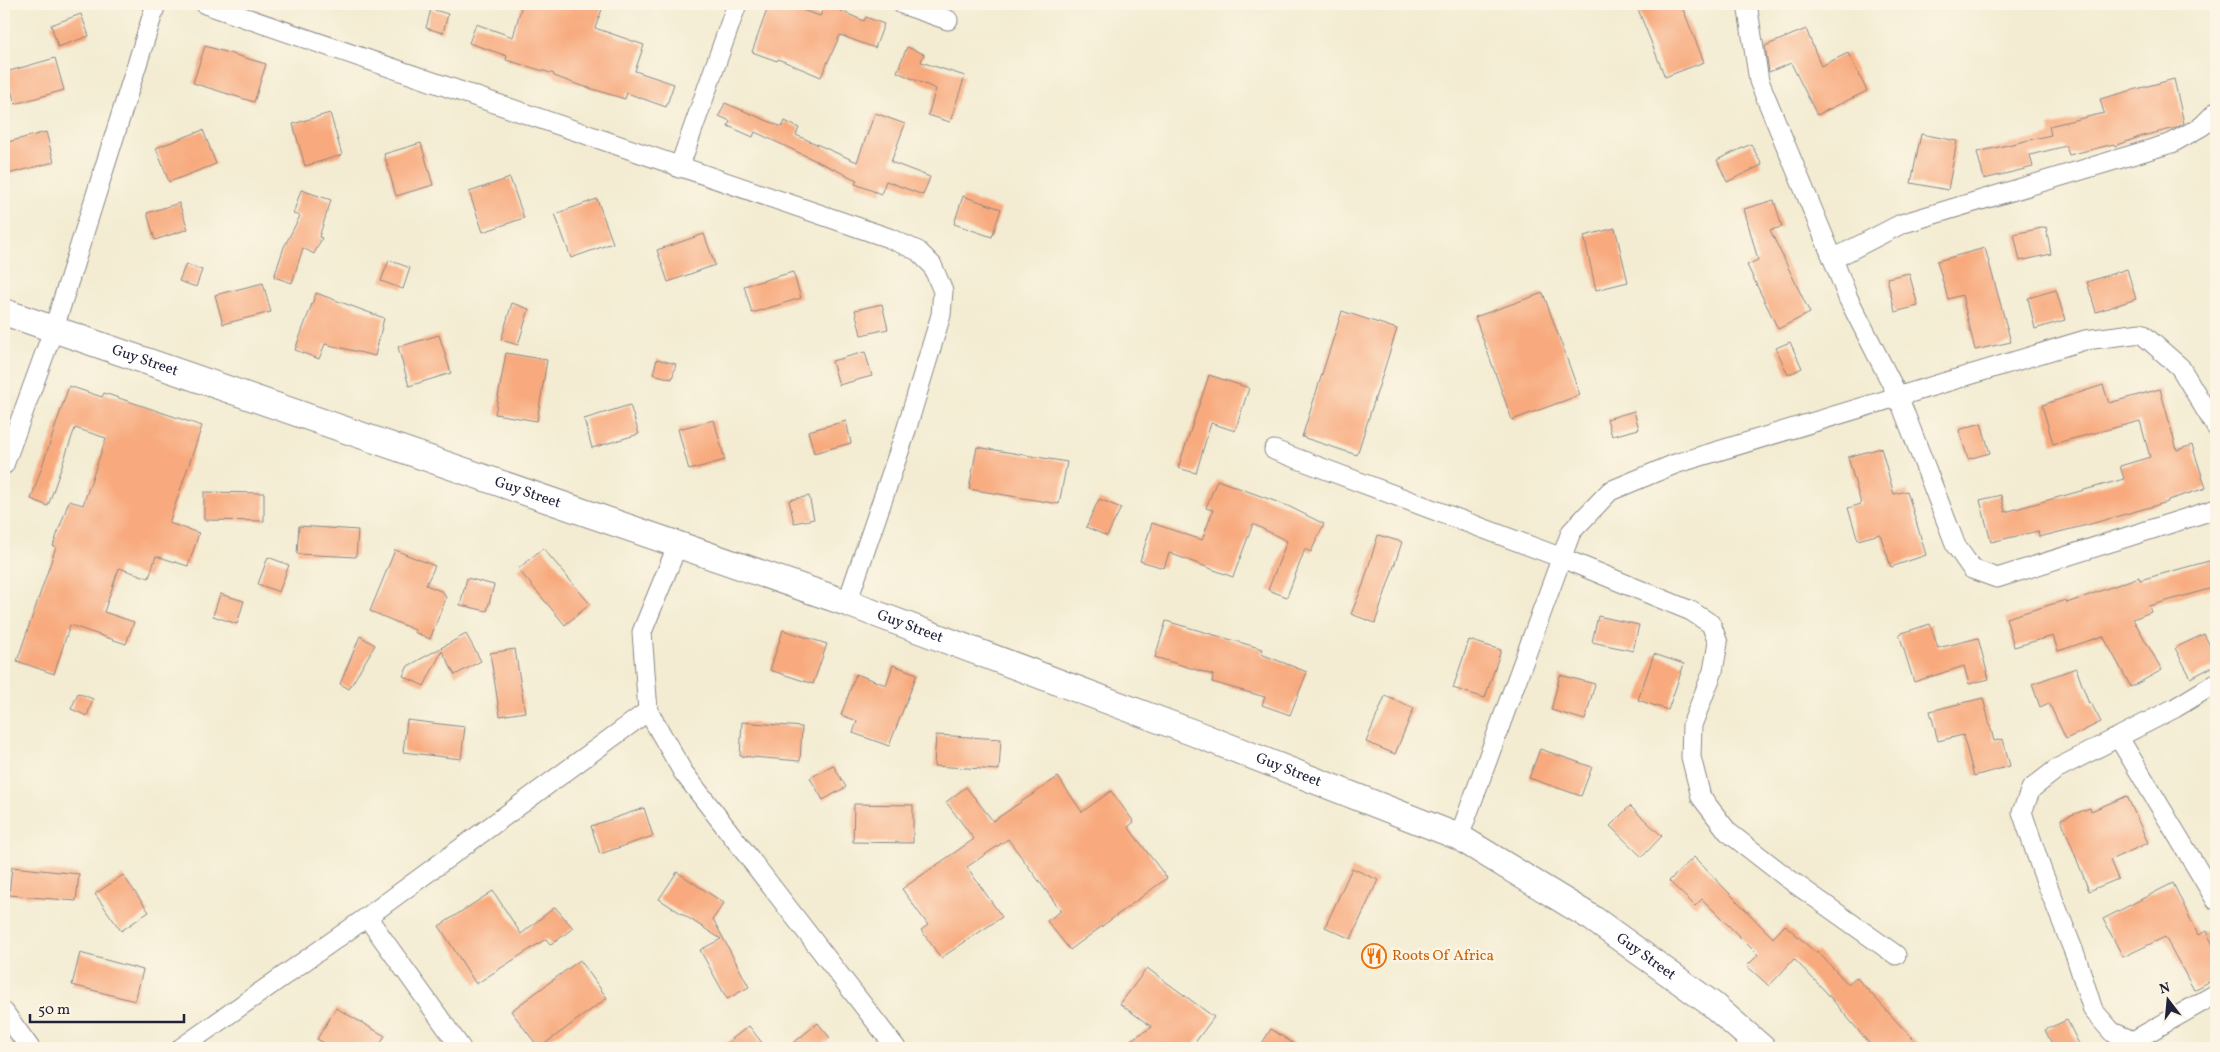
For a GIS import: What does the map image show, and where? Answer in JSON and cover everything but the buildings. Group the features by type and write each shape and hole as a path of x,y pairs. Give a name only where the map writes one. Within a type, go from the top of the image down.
{"street":[{"path":"4,466 54,328 156,4"},
{"path":"205,4 679,168 889,238 918,251 932,265 943,291 941,315 929,358 847,602"},
{"path":"679,168 737,4"},
{"path":"902,4 948,20"},
{"path":"1747,4 1759,81 1848,298 1898,396 1956,546 1972,569 1997,578 2216,509"},
{"path":"1833,259 1901,224 2172,143 2202,126 2216,112"},
{"name":"Guy Street","path":"4,312 847,602 1194,733 1459,837 1592,918 1713,1005 1762,1048"},
{"path":"1459,837 1571,532 1610,491 1675,464 2085,340 2141,333 2180,367 2216,427"},
{"path":"1274,450 1562,558 1691,611 1711,624 1718,643 1713,671 1692,724 1691,757 1701,797 1728,832 1786,877 1896,955"},
{"path":"678,544 642,632 648,711 683,772 896,1048"},
{"path":"2216,683 2119,738 2058,768 2031,789 2022,812 2042,871 2076,957 2093,1010 2112,1032 2133,1041 2216,994"},
{"path":"181,1048 367,917 648,711"},
{"path":"2119,738 2216,900"},
{"path":"367,917 461,1048"},
{"path":"4,1012 30,1048"}],"place":[{"name":"Roots Of Africa","path":"1374,956"}]}
